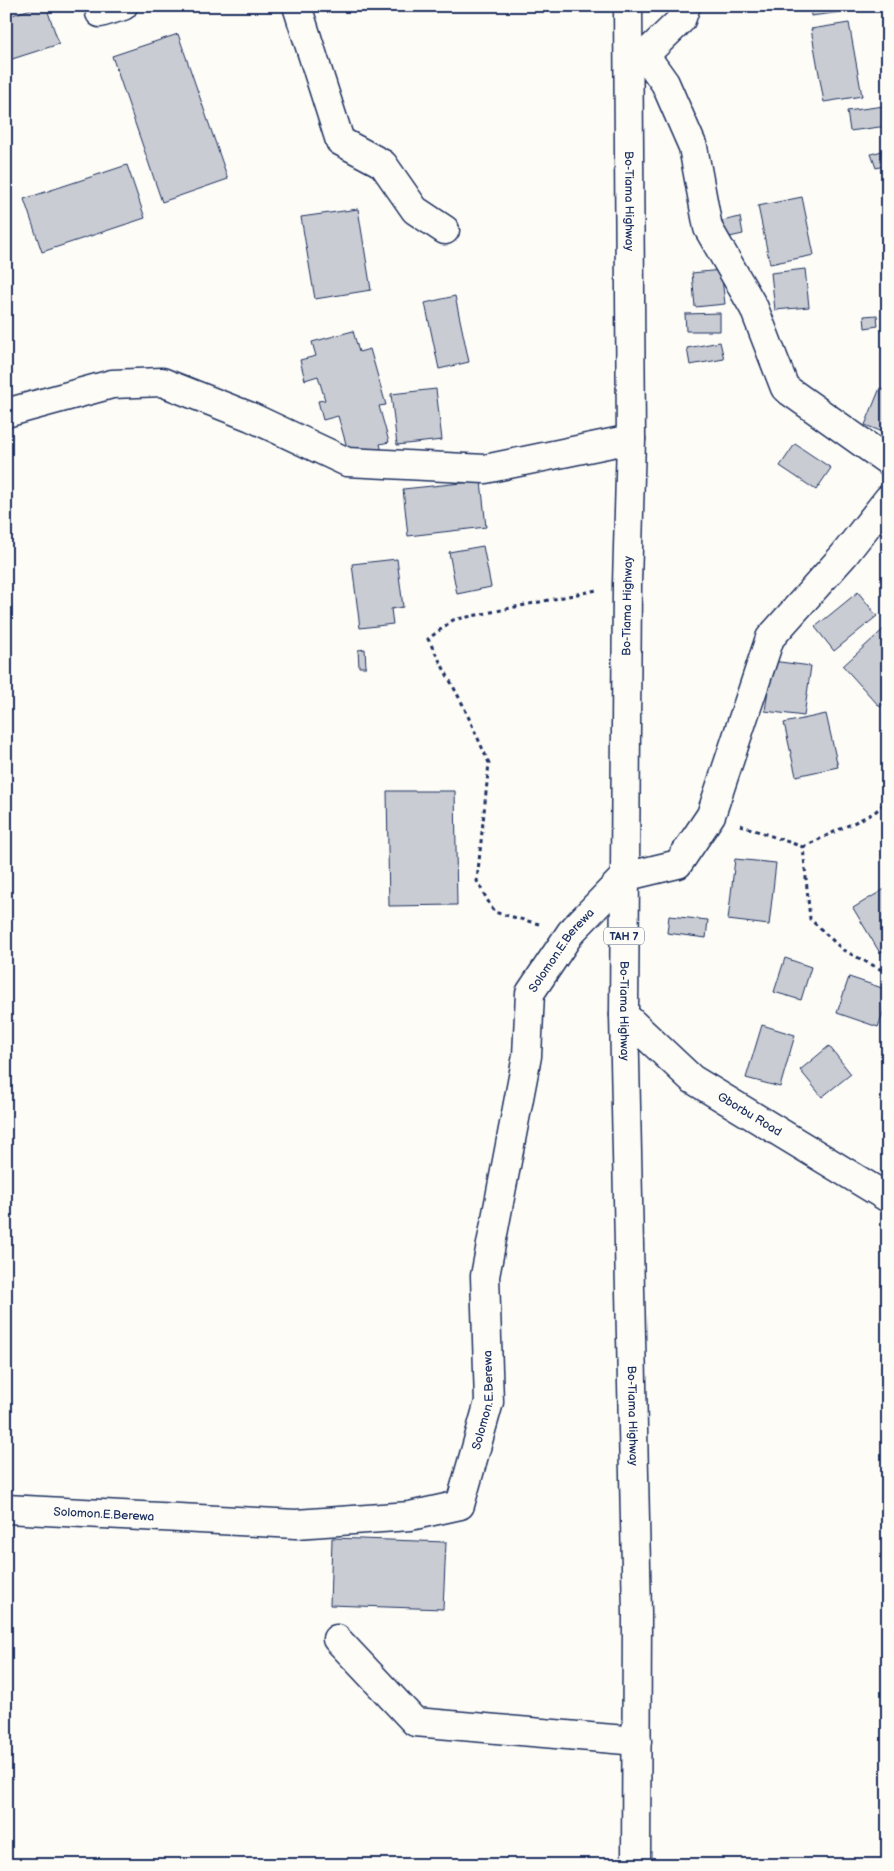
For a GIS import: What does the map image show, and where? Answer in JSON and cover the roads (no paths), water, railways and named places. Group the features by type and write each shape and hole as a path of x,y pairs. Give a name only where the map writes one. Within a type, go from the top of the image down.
{"main road":[{"path":"297,6 340,141 383,164 415,210 445,230"},
{"name":"Bo-Tiama Highway","path":"628,6 637,58 627,584 624,877 624,1015 638,1613 636,1865"},
{"path":"686,6 681,20 637,58 665,84 693,147 708,228 754,308 785,388 888,461"},
{"path":"6,413 112,384 162,382 251,418 348,462 485,469 631,439"},
{"path":"624,877 678,864 711,815 770,638 844,555 888,499"},
{"name":"Solomon.E.Berewa","path":"6,1509 296,1524 410,1516 460,1505 489,1402 485,1276 526,1056 530,992 570,932 624,877"},
{"name":"Gborbu Road","path":"624,1015 692,1079 888,1198"},
{"path":"337,1639 415,1722 637,1741"}]}
